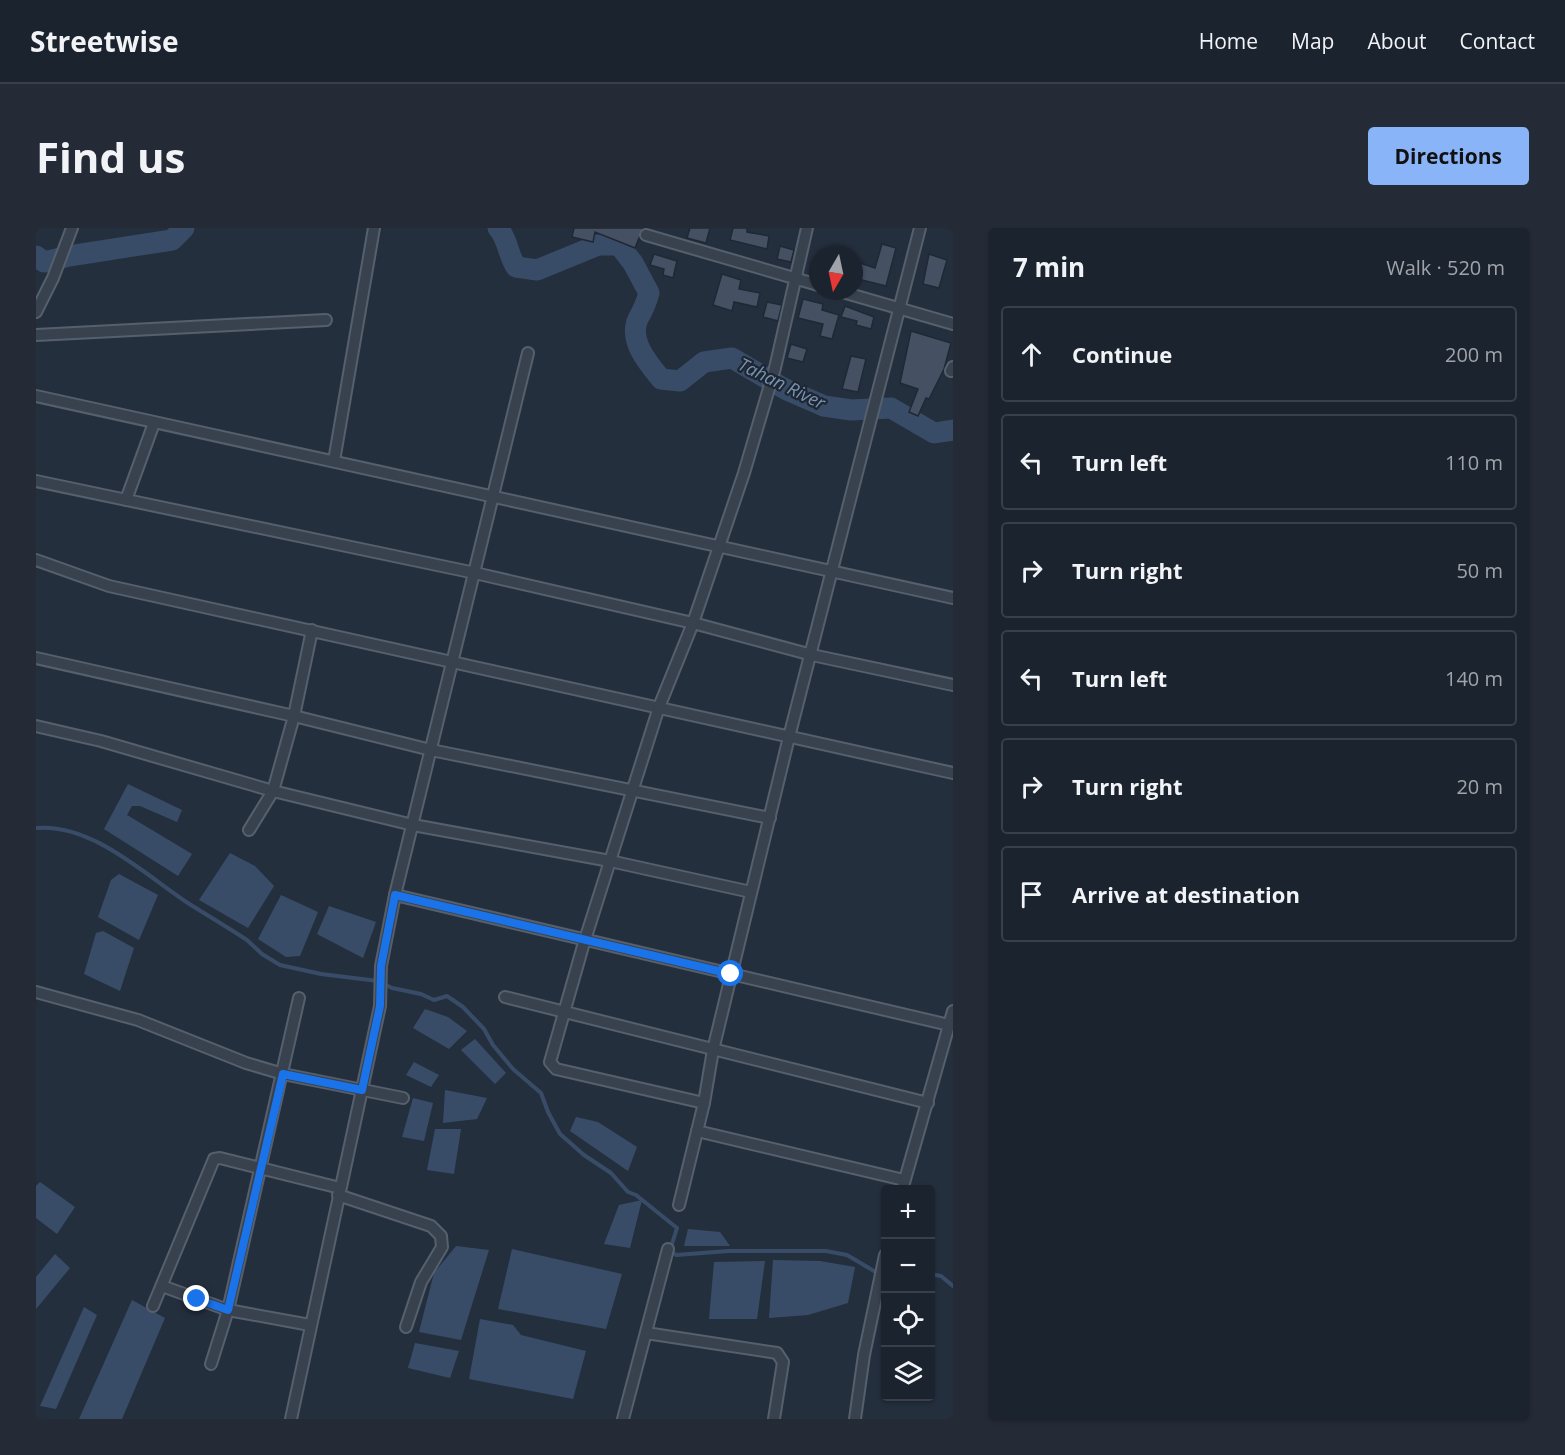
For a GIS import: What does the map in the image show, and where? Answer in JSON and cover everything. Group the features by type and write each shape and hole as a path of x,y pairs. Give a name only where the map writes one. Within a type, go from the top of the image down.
{"street":[{"path":"36,312 53,278 72,228"},
{"path":"334,462 374,228"},
{"path":"704,1103 551,1066 550,1062 659,707 693,623 744,473 775,368 807,228"},
{"path":"679,1205 704,1103 713,1050 789,737 812,655 920,228"},
{"path":"646,235 809,283"},
{"path":"863,298 953,324"},
{"path":"36,335 326,320"},
{"path":"291,1419 380,1006 381,966 395,895 528,353"},
{"path":"36,396 953,598"},
{"path":"126,500 154,423"},
{"path":"36,482 475,573 693,623 812,655 953,686"},
{"path":"36,560 109,586 453,660 953,773"},
{"path":"249,830 273,791 294,716 312,630"},
{"path":"36,658 294,716 431,750 770,818"},
{"path":"36,726 101,741 273,791 412,825 610,861 752,892"},
{"path":"395,895 949,1025"},
{"path":"36,992 138,1020 246,1063 283,1074 403,1098"},
{"path":"505,997 564,1014 928,1103"},
{"path":"211,1364 228,1310 299,998"},
{"path":"697,1131 903,1185 953,1011"},
{"path":"153,1306 214,1159 220,1158 260,1167 339,1191 431,1226 441,1236 442,1247 421,1282 406,1327"},
{"path":"623,1419 668,1249"},
{"path":"855,1419 864,1355 881,1274"},
{"path":"162,1286 228,1310 310,1325"},
{"path":"646,1333 777,1353 783,1362 774,1419"}],"water":[{"path":"128,784 182,810 177,822 140,806 132,806 127,815 192,854 178,876 104,829"},
{"path":"230,853 255,866 274,886 248,928 199,900"},
{"path":"119,874 158,895 139,940 98,917 111,880"},
{"path":"281,895 318,912 300,956 286,957 258,939"},
{"path":"329,906 376,922 363,958 317,934"},
{"path":"103,931 134,948 120,991 84,974 96,933"},
{"path":"425,1009 448,1017 467,1031 449,1049 413,1028"},
{"path":"475,1039 506,1073 495,1084 461,1050"},
{"path":"414,1062 439,1075 431,1087 406,1075"},
{"path":"445,1090 487,1098 477,1119 443,1123"},
{"path":"413,1098 433,1103 424,1141 402,1137"},
{"path":"576,1117 598,1122 637,1147 628,1171 570,1131"},
{"path":"435,1129 461,1129 454,1174 427,1170"},
{"path":"40,1182 75,1207 57,1234 36,1218 36,1186"},
{"path":"642,1200 630,1248 604,1244 619,1205"},
{"path":"688,1229 720,1232 730,1246 684,1246"},
{"path":"456,1246 489,1250 461,1340 419,1332 434,1273"},
{"path":"512,1249 622,1274 606,1329 498,1309"},
{"path":"55,1254 70,1268 36,1309 36,1277"},
{"path":"773,1260 820,1261 855,1267 848,1303 808,1315 769,1318"},
{"path":"765,1261 757,1319 709,1319 714,1262"},
{"path":"132,1300 165,1318 122,1419 79,1419"},
{"path":"84,1307 97,1315 56,1409 40,1406"},
{"path":"480,1319 513,1325 521,1335 586,1351 573,1399 469,1379"},
{"path":"415,1343 459,1351 450,1378 408,1368"}],"building":[{"path":"574,228 643,228 635,248 595,232 593,242 572,237"},
{"path":"690,228 710,228 706,243 687,238"},
{"path":"733,228 747,228 747,232 769,236 767,249 730,240"},
{"path":"882,244 896,248 886,286 863,280 863,264 875,268"},
{"path":"780,246 794,250 791,262 777,259"},
{"path":"654,254 677,261 673,278 663,275 664,269 650,265"},
{"path":"929,254 947,260 939,288 923,284"},
{"path":"722,274 741,280 739,289 760,293 757,307 734,302 732,311 713,305"},
{"path":"803,299 823,304 822,310 839,315 832,339 820,336 823,324 798,318"},
{"path":"767,302 782,305 778,321 763,317"},
{"path":"845,306 874,317 871,329 856,325 857,321 841,317"},
{"path":"911,331 951,343 944,369 918,416 909,412 918,389 900,383"},
{"path":"791,344 807,349 803,362 787,358"},
{"path":"851,356 866,359 858,392 842,389"}],"waterway":[{"name":"Tahan River","path":"36,256 44,262 172,240 184,228"},
{"name":"Tahan River","path":"498,228 516,267 537,270 598,245 619,245 633,263 649,293 638,319 636,336 641,352 661,379 680,381 704,362 732,358 785,389 824,406 851,410 891,408 934,433 953,430"},
{"path":"36,828 57,829 78,834 118,854 191,905 247,940 262,954 280,965 321,974 378,981 392,988 421,994 434,1000 447,996 463,1007 484,1029 493,1045 513,1069 541,1093 560,1134 584,1155 611,1173 628,1192 636,1195 677,1228 672,1244 672,1252 676,1255 728,1251 826,1251 847,1255 879,1274"},
{"path":"935,1275 941,1276 953,1286"}],"route":[{"path":"197,1299 228,1310 283,1074 362,1090 380,1006 381,966 395,895 731,974"}]}
